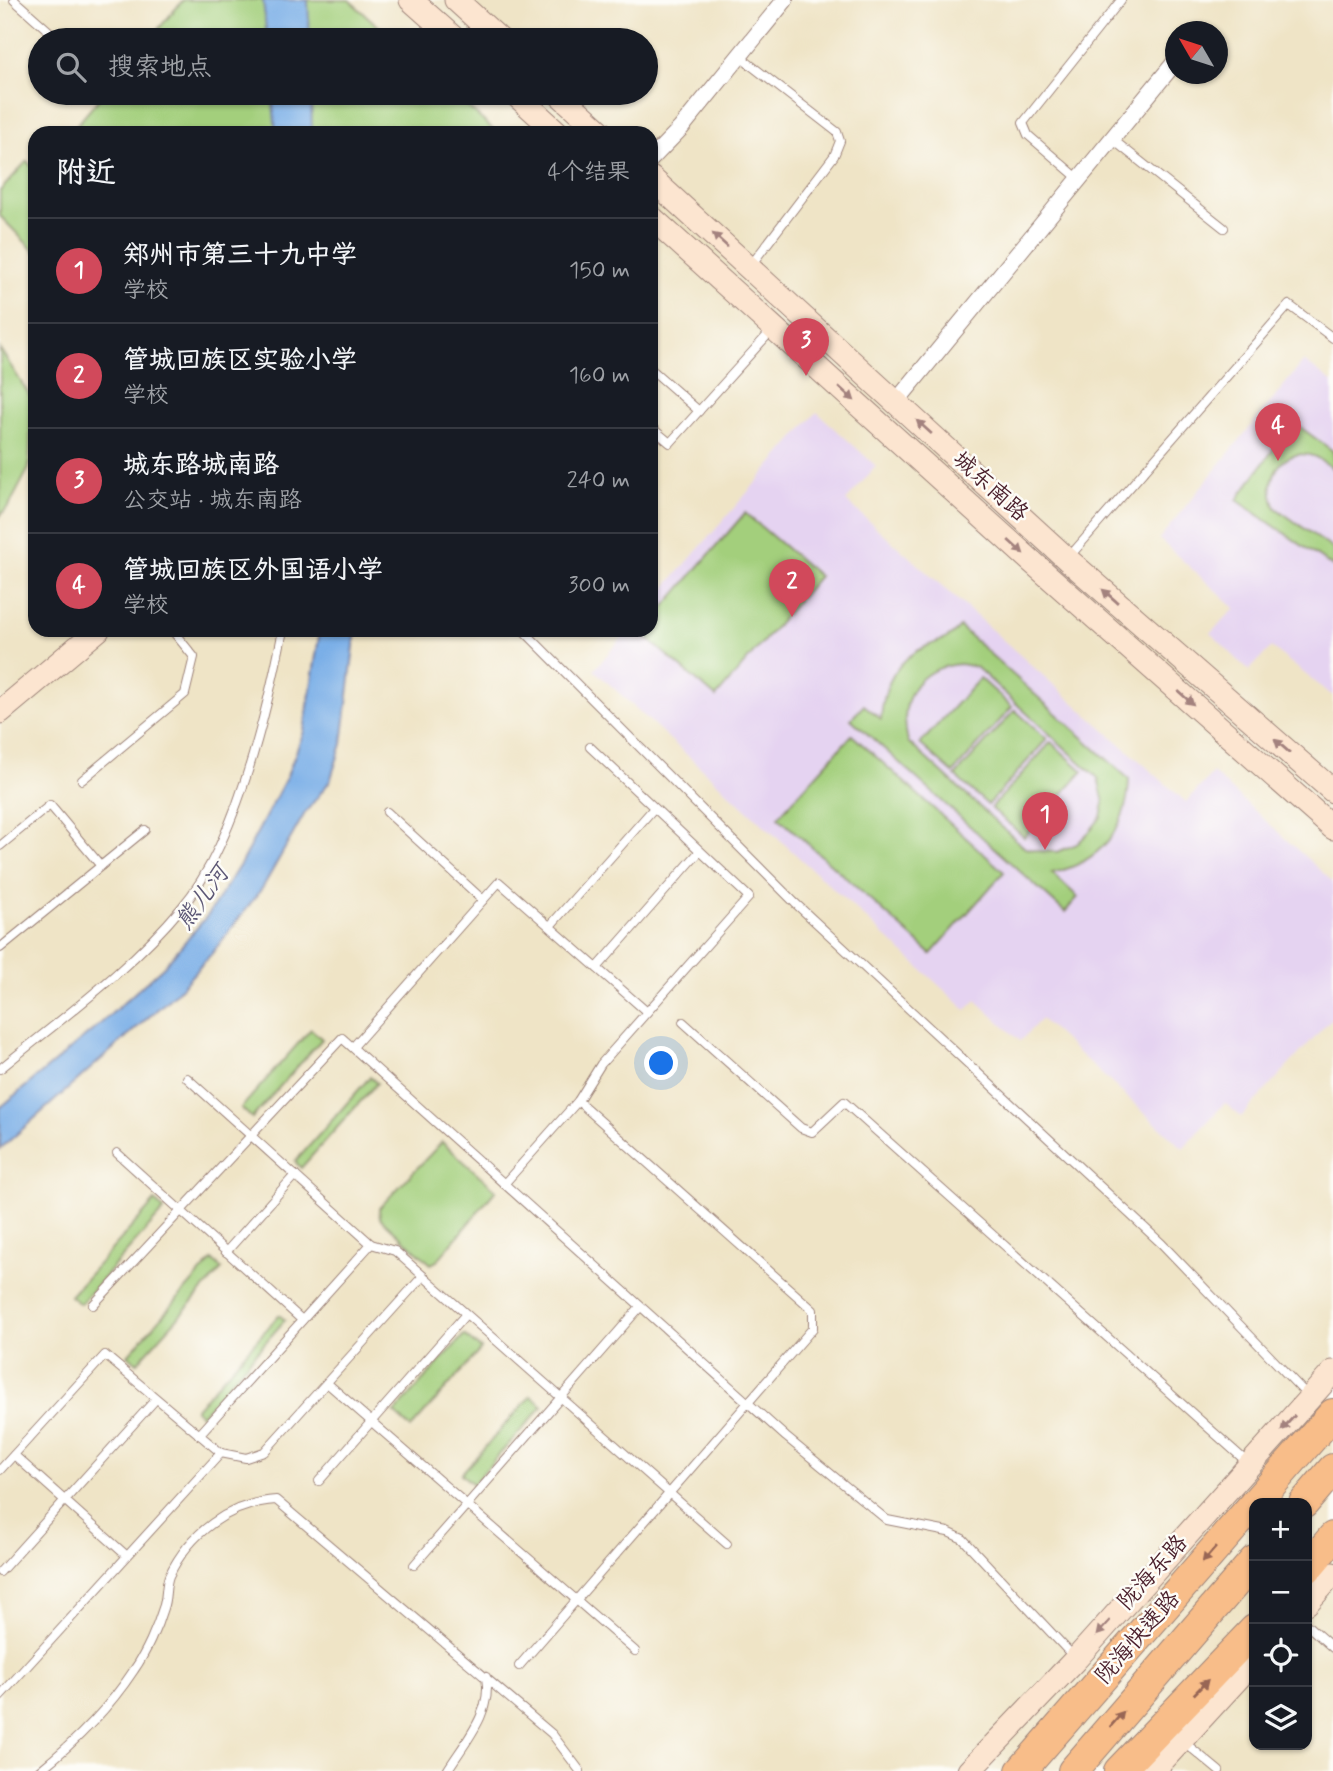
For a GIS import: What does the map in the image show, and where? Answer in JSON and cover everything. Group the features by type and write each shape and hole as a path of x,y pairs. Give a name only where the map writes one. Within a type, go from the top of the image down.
{"highway":[{"name":"陇海快速路","path":"1258,1498 1322,1406"},
{"path":"1308,1498 1333,1469"},
{"name":"陇海快速路","path":"1021,1771 1249,1510"},
{"path":"1312,1562 1333,1537"},
{"name":"陇海快速路","path":"1073,1771 1253,1561"},
{"path":"1119,1771 1249,1635"},
{"path":"1012,1771 1052,1735"}],"main road":[{"path":"411,0 442,28"},
{"path":"466,3 489,28"},
{"path":"527,105 550,126"},
{"path":"571,105 594,126"},
{"name":"城东南路","path":"658,184 1068,559 1333,791"},
{"name":"城东南路","path":"658,223 1333,828"},
{"path":"0,712 90,637"},
{"name":"陇海东路","path":"970,1771 1251,1465 1322,1406 1333,1372"},
{"path":"1312,1597 1333,1574"},
{"path":"1153,1771 1249,1666"}],"street":[{"path":"658,152 681,128 785,0"},
{"path":"896,401 1165,73"}],"lane":[{"path":"14,0 46,28"},
{"path":"1079,179 1028,135 1023,123 1121,0"},
{"path":"739,56 837,132 840,141 834,156 749,267"},
{"path":"1112,139 1224,229"},
{"path":"1068,559 1289,305 1333,338"},
{"path":"658,433 670,443 774,328"},
{"path":"658,375 699,411"},
{"path":"82,780 185,694 194,657 178,637"},
{"path":"0,1069 142,951 195,889 218,848 255,749 281,637"},
{"path":"530,637 795,903 1162,1244 1322,1406"},
{"path":"504,1184 578,1101 601,1064 749,897 590,747"},
{"path":"0,846 50,804 101,866"},
{"path":"550,926 654,808"},
{"path":"387,812 483,900"},
{"path":"0,948 145,830"},
{"path":"597,968 700,851"},
{"path":"353,1048 499,882 647,1012"},
{"path":"683,1022 801,1128 812,1132 844,1102 1251,1465"},
{"path":"93,1305 342,1038 746,1401 887,1520 948,1532 963,1539 1076,1658"},
{"path":"187,1078 371,1244 395,1251 727,1544"},
{"path":"519,1666 670,1494 746,1401 813,1328 813,1310 578,1101"},
{"path":"117,1153 302,1320"},
{"path":"226,1252 295,1175"},
{"path":"199,1435 371,1244"},
{"path":"0,1470 105,1355 221,1453 246,1458 264,1452 423,1276"},
{"path":"414,1565 640,1307"},
{"path":"319,1481 466,1314"},
{"path":"327,1383 635,1651"},
{"path":"0,1572 156,1399"},
{"path":"1,1692 221,1453"},
{"path":"14,1455 127,1556"},
{"path":"39,1771 89,1725 136,1668 164,1607 168,1578 183,1553 203,1531 240,1506 276,1500 552,1734 580,1771"},
{"path":"1312,1629 1333,1648"},
{"path":"447,1771 486,1707 489,1691 486,1677"},
{"path":"1181,1740 1219,1771"}],"shaded area":[{"path":"1304,361 1333,383 1333,696 1271,647 1249,671 1211,633 1235,608 1159,539"},
{"path":"817,412 876,466 846,501 1186,802 1213,773 1333,882 1333,1017 1241,1117 1225,1103 1183,1148 1041,1019 1020,1041 976,1000 966,1010 594,670 623,637 658,637 658,596"}],"green space":[{"path":"183,0 349,0 380,28 159,28"},
{"path":"94,105 466,105 489,126 76,126"},
{"path":"27,161 28,245 0,216 0,191"},
{"path":"0,349 28,393 28,470 10,504 0,516"},
{"path":"1293,422 1333,451 1333,469 1312,456 1289,457 1276,470 1273,499 1276,508 1333,549 1333,567 1237,500"},
{"path":"745,513 819,576 716,697 646,637 658,637 658,614"},
{"path":"960,627 1129,779 1123,813 1108,841 1084,861 1052,873 1078,897 1065,912 851,719 864,705 881,719 888,685 899,666 916,652 956,632","holes":["960,664 976,667 1098,778 1104,803 1101,817 1077,844 1057,852 1025,848 908,742 908,700 921,679 944,667"]},
{"path":"980,678 1012,707 953,773 920,744"},
{"path":"1015,710 1047,739 988,805 955,776"},
{"path":"852,735 1004,872 931,954 778,817"},
{"path":"1051,742 1083,771 1024,837 991,808"},
{"path":"311,1029 322,1039 252,1118 241,1108"},
{"path":"370,1077 377,1083 301,1168 295,1162"},
{"path":"442,1142 496,1190 437,1261 431,1264 380,1218 379,1208"},
{"path":"155,1201 164,1210 80,1304 70,1296"},
{"path":"212,1260 222,1269 137,1363 128,1355"},
{"path":"279,1315 285,1320 201,1415 195,1409"},
{"path":"464,1335 481,1349 411,1428 394,1413"},
{"path":"531,1396 543,1406 473,1484 461,1474"}],"water":[{"path":"263,0 308,0 309,28 266,28"},
{"path":"273,105 311,105 312,126 275,126"},
{"path":"319,637 355,637 342,744 330,781 305,813 263,887 213,952 177,992 0,1149 0,1108 164,966 208,915 241,863 286,778 304,731"}],"place":[{"name":"城东路城南路","path":"806,376"},
{"name":"管城回族区外国语小学","path":"1278,461"},
{"name":"管城回族区实验小学","path":"792,617"},
{"name":"郑州市第三十九中学","path":"1045,850"}],"water label":[{"name":"熊儿河","path":"203,898"}]}
